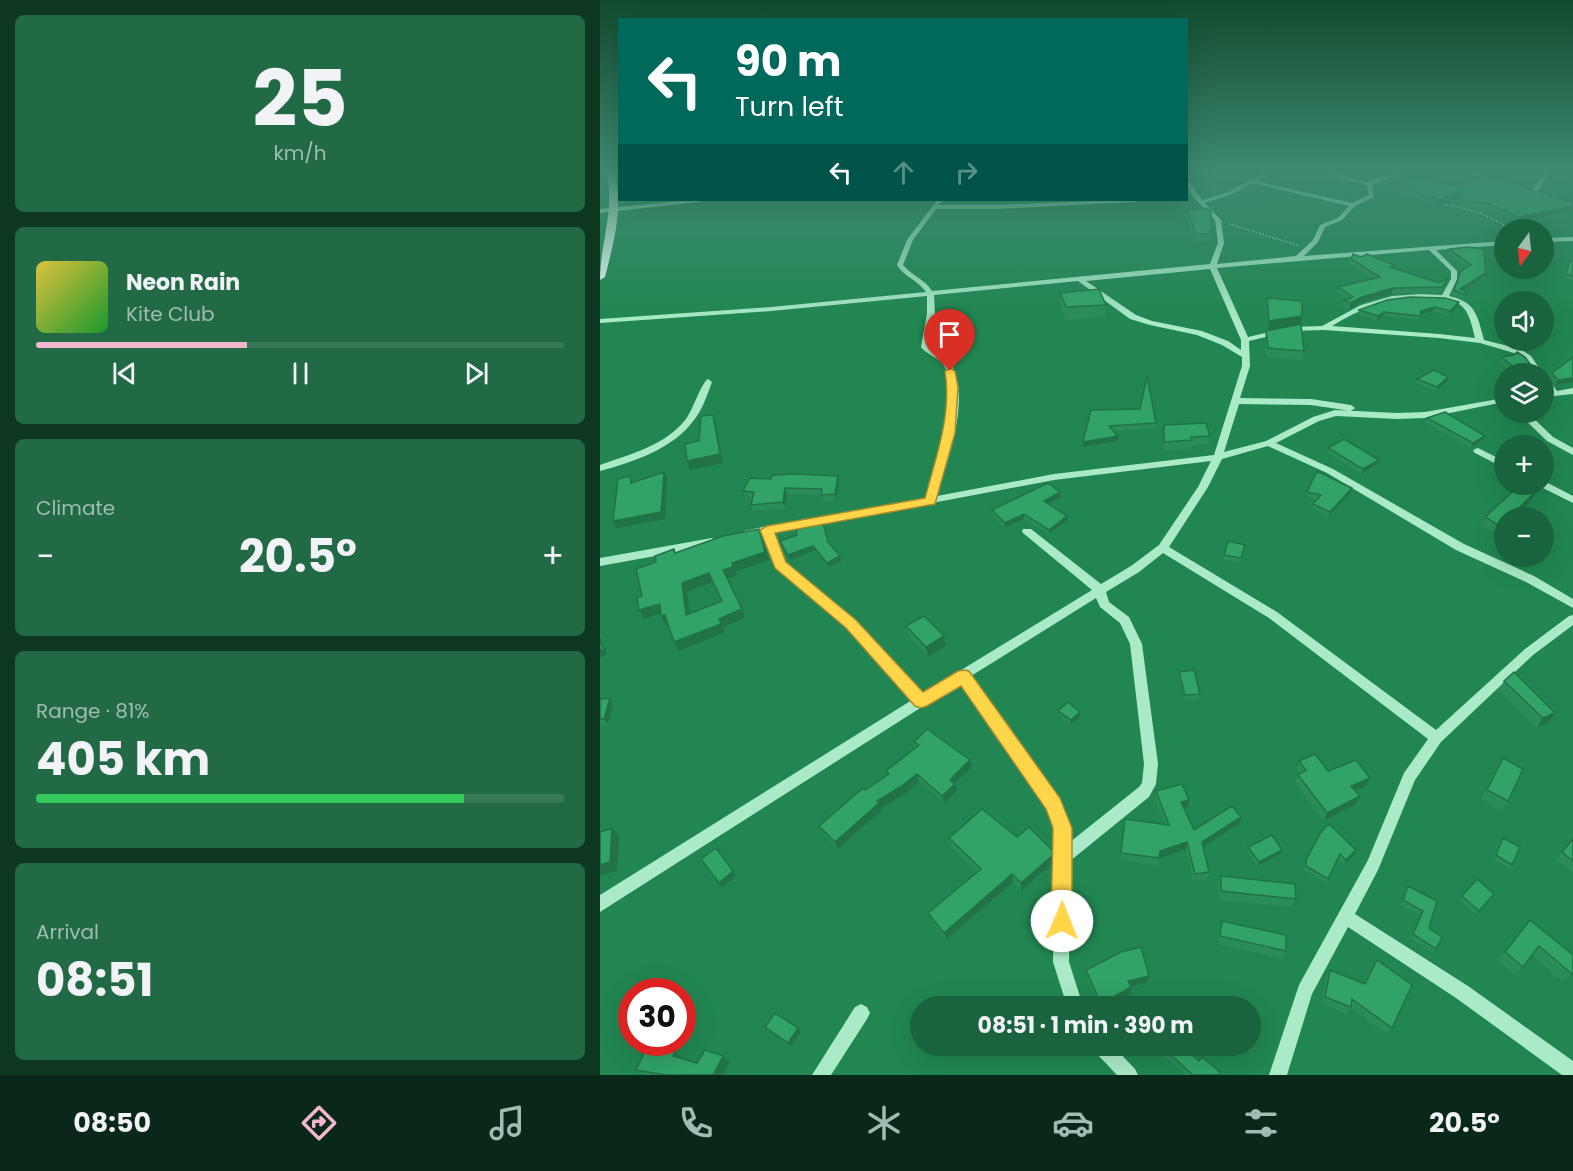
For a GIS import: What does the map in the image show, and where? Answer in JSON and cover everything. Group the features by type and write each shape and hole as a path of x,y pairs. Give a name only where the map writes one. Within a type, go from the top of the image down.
{"main road":[{"path":"600,277 613,221"}],"street":[{"path":"924,221 910,240 900,265 903,270 924,284 929,294 932,318 925,347 929,353 938,356 947,364 953,387 949,433 930,501"},
{"path":"600,904 1099,589 1146,562 1163,548 1203,487 1218,457 1234,401 1245,375 1245,340 1213,267 1221,243 1218,221"},
{"path":"1298,258 1316,241 1322,226 1334,221"},
{"path":"1554,240 1573,239"},
{"path":"600,321 771,309 1298,258 1494,244"},
{"path":"1430,248 1454,271 1454,279 1444,298"},
{"path":"1081,280 1133,317 1150,323 1199,333 1246,356"},
{"path":"1324,328 1354,309 1380,300 1413,296 1444,298 1467,305 1473,316 1480,341"},
{"path":"1245,340 1291,329 1324,328 1399,332 1480,341 1517,351 1531,363"},
{"path":"600,468 673,438 693,418 701,405 708,382"},
{"path":"1555,394 1569,392 1573,403"},
{"path":"1234,401 1311,402 1375,414"},
{"path":"600,562 1084,472 1218,457 1269,443 1323,416 1335,413 1425,415 1494,402"},
{"path":"1533,423 1550,439 1573,452"},
{"path":"1269,443 1330,471 1460,547 1530,579 1573,604"},
{"path":"1478,452 1494,460"},
{"path":"1554,490 1573,500"},
{"path":"767,530 780,565 851,624 921,701"},
{"path":"1027,531 1099,589 1104,604 1125,620 1136,644 1151,775 1144,792 1063,856"},
{"path":"1163,548 1274,615 1436,738"},
{"path":"1278,1075 1305,991 1373,865 1410,777 1436,738 1529,652 1573,619"},
{"path":"964,676 1053,804 1063,828 1061,962 1072,996"},
{"path":"1346,917 1462,992 1573,1072"},
{"path":"821,1075 861,1013"},
{"path":"1111,1056 1129,1075"}],"path":[{"path":"1222,221 1291,241 1305,252"}],"building":[{"path":"1191,221 1211,221 1210,234 1196,234"},
{"path":"1468,247 1484,249 1486,276 1484,274 1460,289 1467,293 1466,295 1454,290 1461,271 1471,265 1449,249"},
{"path":"1353,254 1361,257 1367,254 1394,265 1390,267 1439,283 1448,278 1442,287 1393,288 1350,303 1344,301 1353,297 1338,287 1380,277 1351,259"},
{"path":"1570,260 1573,262 1573,276 1566,274"},
{"path":"1099,289 1106,305 1066,307 1060,293"},
{"path":"1410,297 1445,298 1459,302 1450,311 1435,307 1421,311 1420,316 1384,312 1378,316 1359,310 1387,300"},
{"path":"1267,298 1302,301 1302,316 1269,321"},
{"path":"1301,324 1304,351 1268,348 1266,331"},
{"path":"1517,352 1529,363 1509,363 1501,357 1514,355"},
{"path":"1573,357 1573,378 1558,380 1554,371"},
{"path":"1434,370 1448,377 1437,387 1417,379"},
{"path":"1147,376 1156,423 1109,426 1118,436 1083,442 1091,410 1140,409"},
{"path":"1445,412 1485,436 1473,443 1427,418"},
{"path":"713,415 720,454 687,461 685,444 699,441 701,416"},
{"path":"1206,423 1210,436 1164,442 1164,425"},
{"path":"1344,439 1379,460 1363,469 1328,448"},
{"path":"1317,471 1352,488 1330,512 1313,504 1321,495 1307,492"},
{"path":"664,472 661,512 613,521 618,479 630,476 631,483"},
{"path":"772,475 838,476 835,494 821,495 822,489 785,488 783,502 751,505 754,492 743,491 750,478 771,479"},
{"path":"1048,483 1060,492 1044,501 1067,516 1049,530 1024,514 1005,523 992,510"},
{"path":"1509,495 1532,495 1520,507 1496,507"},
{"path":"1494,509 1494,523 1485,517"},
{"path":"823,523 828,542 840,556 827,563 813,546 788,555 780,541 797,535 796,530"},
{"path":"759,529 765,552 732,563 733,567 723,570 742,609 719,619 721,624 674,642 665,615 661,616 660,604 639,610 637,597 642,596 636,569 656,562 655,556 674,549 675,553 723,536","holes":["709,573 722,601 686,615 682,583"]},
{"path":"1228,541 1245,545 1241,558 1224,555"},
{"path":"924,616 944,636 926,647 906,626"},
{"path":"1194,670 1200,694 1185,695 1179,672"},
{"path":"1514,672 1555,713 1543,718 1504,681"},
{"path":"610,698 604,719 600,719 600,699"},
{"path":"1068,702 1080,712 1071,720 1058,711"},
{"path":"927,729 970,760 950,780 955,784 942,796 917,774 877,801 879,803 835,842 819,826 863,788 865,790 889,774 886,771 919,745 914,742"},
{"path":"1315,754 1328,771 1356,760 1370,778 1351,786 1360,796 1327,813 1298,775 1306,770 1299,761"},
{"path":"1503,758 1523,769 1508,801 1487,790"},
{"path":"1182,784 1189,800 1181,802 1194,830 1232,806 1241,817 1202,842 1209,872 1195,874 1187,842 1160,851 1159,858 1121,853 1125,819 1169,825 1156,791"},
{"path":"982,809 1017,837 1029,827 1053,851 1053,855 1021,883 1012,874 944,933 928,913 981,869 949,838"},
{"path":"1329,824 1356,850 1346,860 1340,854 1328,879 1306,866 1306,860 1321,832"},
{"path":"612,828 610,862 600,865 600,832"},
{"path":"1272,835 1282,850 1259,862 1248,847"},
{"path":"1503,838 1520,847 1512,865 1496,855"},
{"path":"1573,839 1573,861 1562,852"},
{"path":"716,848 733,871 719,883 701,859"},
{"path":"1221,876 1295,884 1296,899 1221,891"},
{"path":"1477,879 1494,894 1479,911 1462,896"},
{"path":"1408,886 1437,901 1429,928 1442,937 1436,949 1413,934 1423,911 1403,900"},
{"path":"1530,920 1573,955 1572,974 1539,946 1523,967 1505,952"},
{"path":"1222,921 1286,935 1286,951 1220,936"},
{"path":"1141,947 1149,976 1128,981 1131,987 1115,996 1097,996 1086,970 1121,952"},
{"path":"1377,960 1412,985 1392,1028 1352,999 1351,1007 1325,997 1330,970 1365,984"},
{"path":"775,1013 798,1028 788,1043 765,1027"},
{"path":"705,1050 723,1056 713,1075 666,1075 636,1070 643,1056 673,1056 697,1063"},
{"path":"1172,1056 1193,1056 1199,1061 1202,1057 1220,1072 1218,1075 1193,1075"}],"route":[{"path":"950,371 953,387 949,433 930,501 767,530 780,565 851,624 921,701 964,676 1053,804 1063,828 1062,921"}]}
